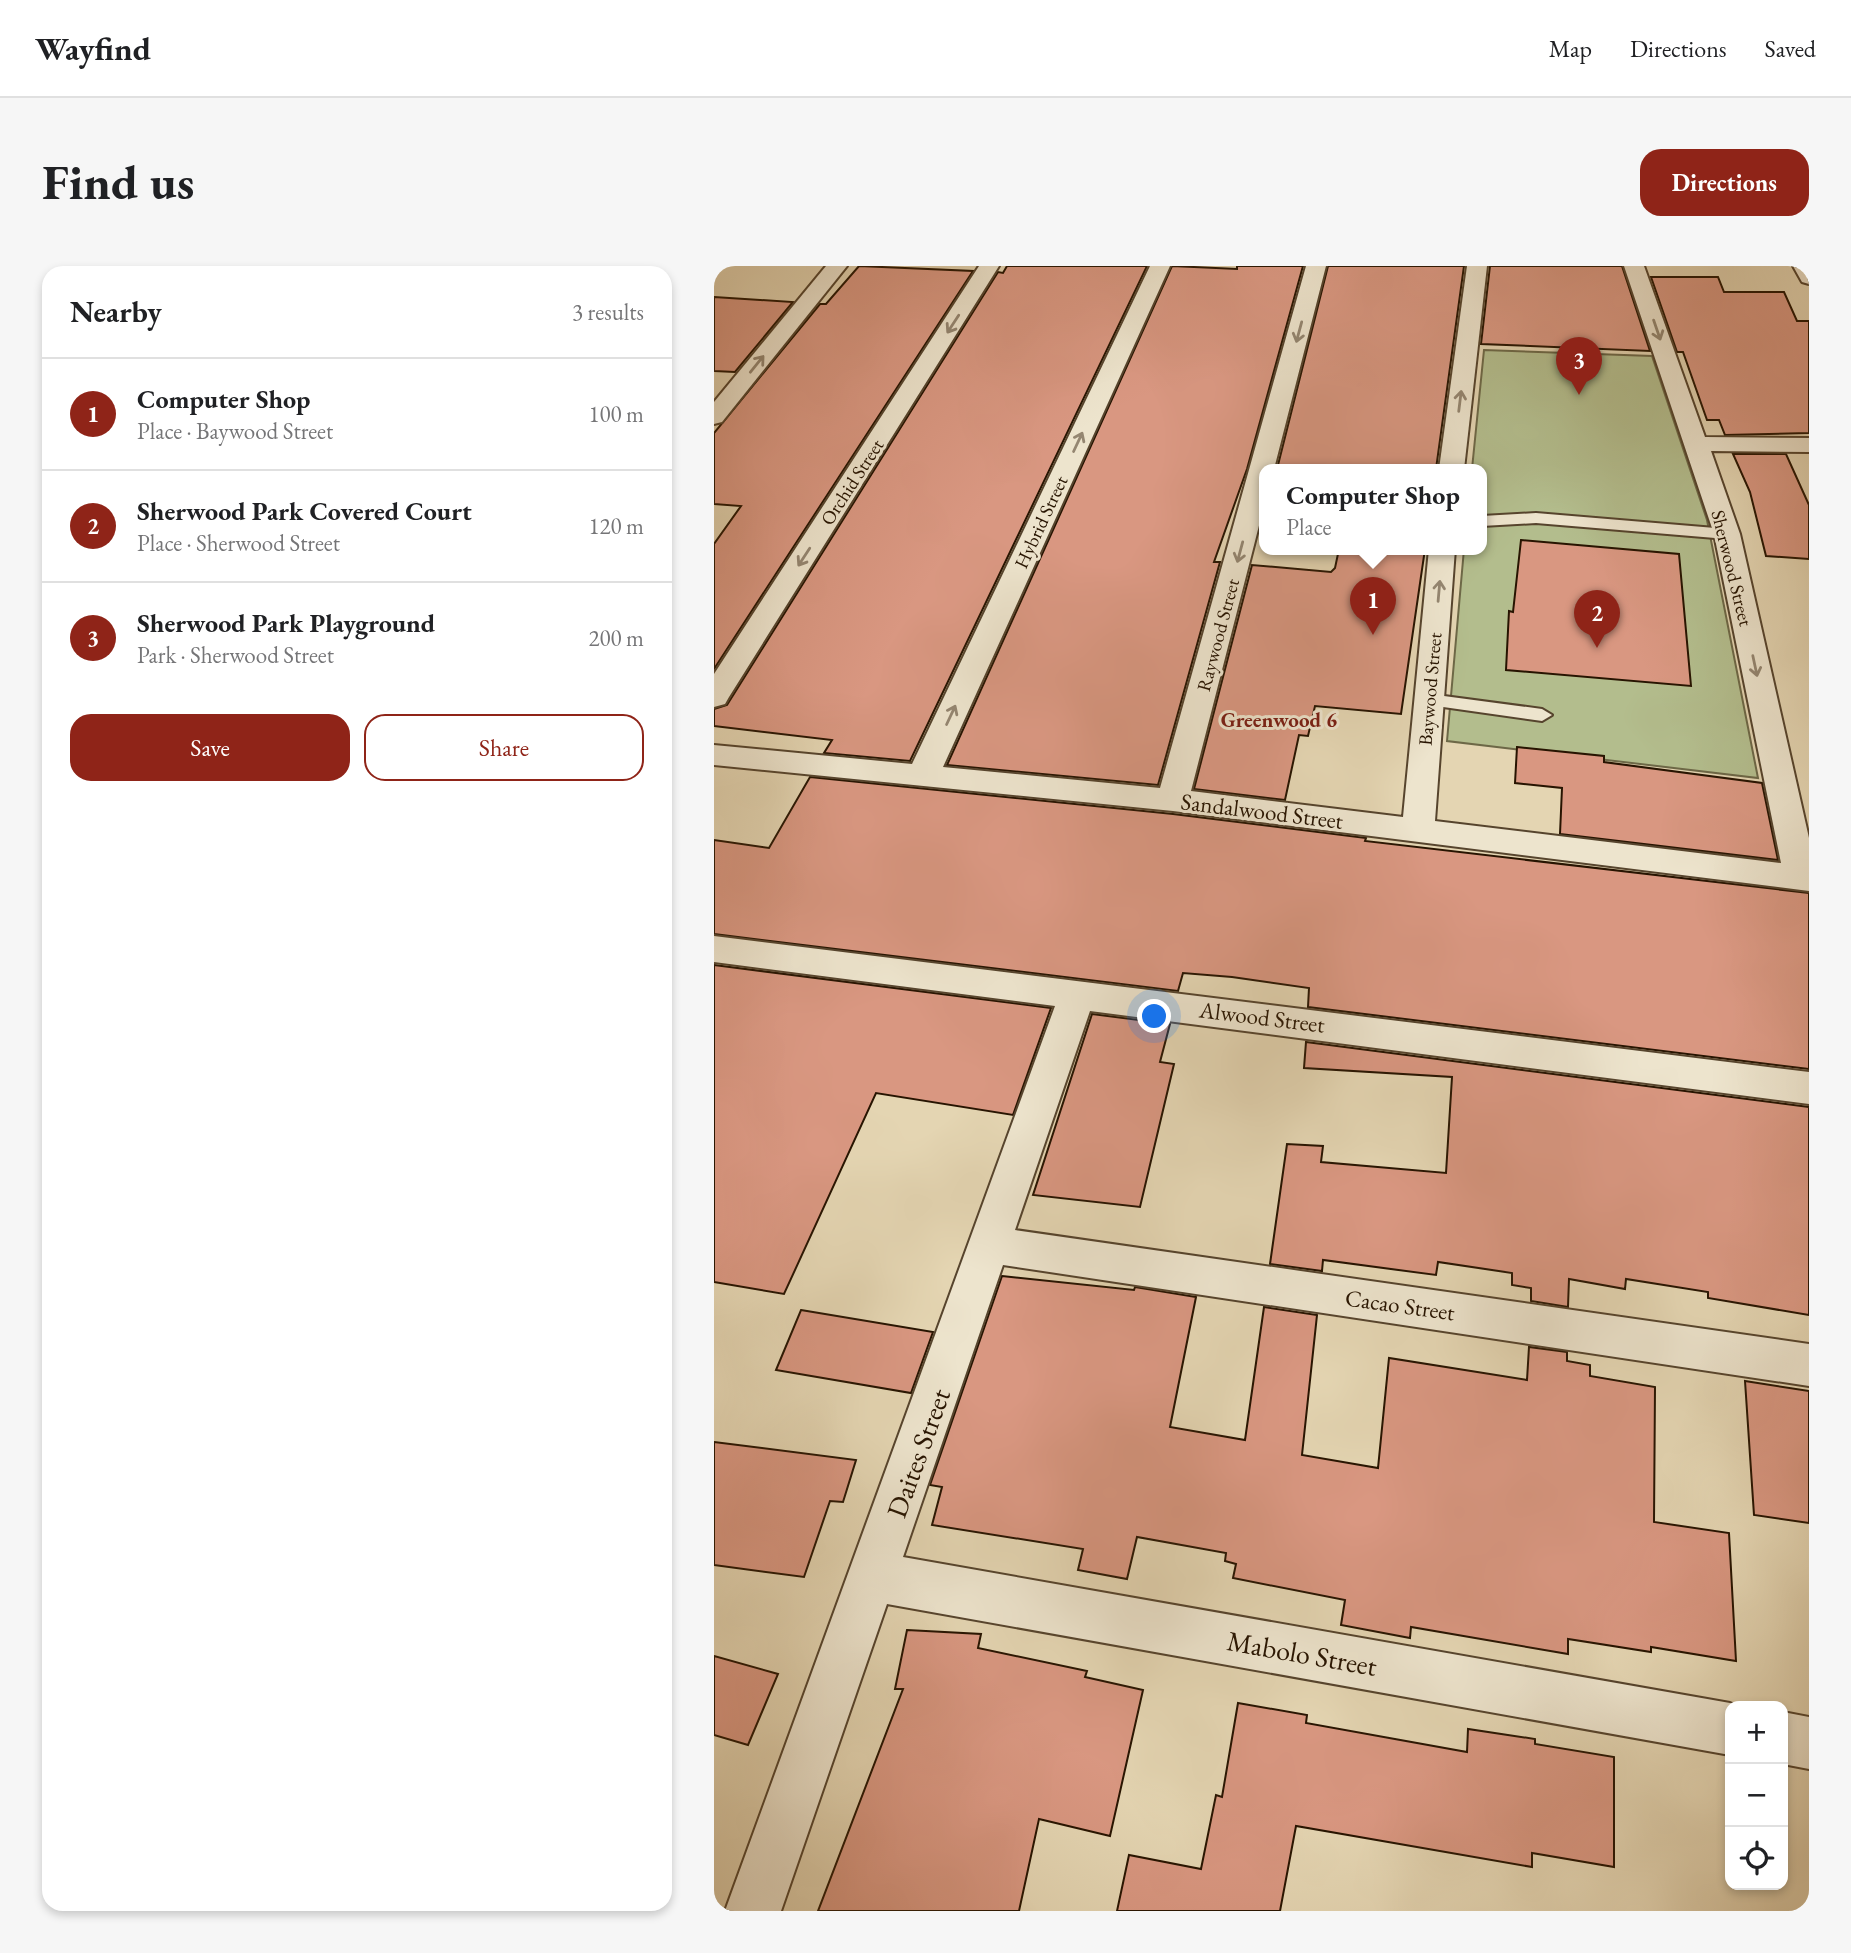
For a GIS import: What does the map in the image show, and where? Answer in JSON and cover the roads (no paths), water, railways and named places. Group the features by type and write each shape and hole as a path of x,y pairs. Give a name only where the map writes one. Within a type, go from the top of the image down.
{"street":[{"path":"714,417 837,266"},
{"name":"Orchid Street","path":"714,697 989,266"},
{"name":"Hybrid Street","path":"922,777 1160,266"},
{"name":"Raywood Street","path":"1263,464 1316,266"},
{"path":"1452,464 1477,266"},
{"name":"Sherwood Street","path":"1634,266 1727,534 1805,878"},
{"path":"1803,266 1809,278"},
{"path":"1696,444 1809,446"},
{"name":"Raywood Street","path":"1173,800 1259,479"},
{"name":"Baywood Street","path":"1418,830 1441,555"},
{"name":"Sandalwood Street","path":"714,755 1173,800 1805,878"},
{"name":"Alwood Street","path":"714,949 1078,993 1809,1088"},
{"name":"Daites Street","path":"753,1911 874,1577 1078,993"},
{"name":"Cacao Street","path":"991,1245 1809,1365"},
{"name":"Mabolo Street","path":"874,1577 1725,1728"},
{"path":"1788,1739 1809,1743"}],"lane":[{"path":"1487,521 1536,518 1727,534"},
{"path":"1429,700 1542,715"}],"place":[{"name":"Sherwood Park Playground","path":"1579,395"},
{"name":"Computer Shop","path":"1373,635"},
{"name":"Sherwood Park Covered Court","path":"1597,648"}],"district":[{"name":"Greenwood 6","path":"1279,719"}]}
